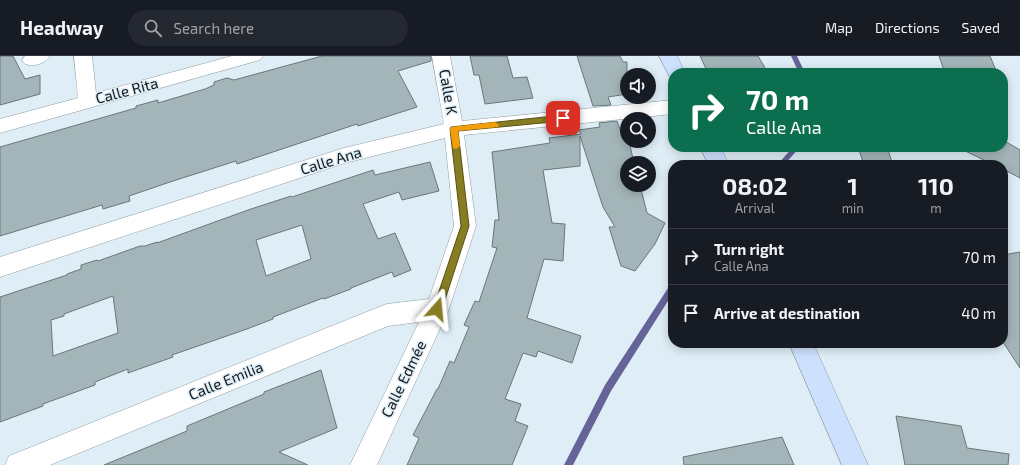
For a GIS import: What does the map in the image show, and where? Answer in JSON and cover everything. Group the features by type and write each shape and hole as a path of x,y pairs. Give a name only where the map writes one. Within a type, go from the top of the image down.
{"street":[{"path":"83,56 88,102"},
{"name":"Calle Rita","path":"0,126 254,56"},
{"name":"Calle K","path":"442,56 454,129"},
{"path":"668,56 674,68"},
{"name":"Calle Ana","path":"0,267 344,156 454,129 668,108"},
{"name":"Calle Edmée","path":"363,465 437,309 465,226 454,129"},
{"name":"Calle Emilia","path":"18,465 387,315 437,309"},
{"path":"803,348 855,465"}],"building":[{"path":"0,56 13,56 25,79 40,75 40,94 0,105"},
{"path":"322,56 431,56 431,61 398,71 417,107 358,126 357,124 237,164 236,161 173,181 129,196 130,201 103,209 102,205 0,236 0,147 136,108 136,106 158,100 158,103 205,89 214,85 214,82 227,78 234,80"},
{"path":"470,56 507,56 513,78 527,77 533,98 485,104 479,75 474,75"},
{"path":"577,56 620,56 623,62 627,62 627,68 620,68 620,95 608,97 611,105 593,106"},
{"path":"700,56 758,56 765,68 706,68"},
{"path":"939,56 990,56 995,68 943,68"},
{"path":"617,121 620,129 620,148 631,148 632,156 620,156 620,192 642,192 647,213 665,223 655,244 635,271 621,266 609,227 615,227 603,207 580,136 580,166 543,170 552,223 565,224 563,261 544,259 527,318 581,336 572,363 538,351 536,357 523,353 505,399 521,404 515,421 528,426 512,465 407,465 419,438 413,435 438,389 450,361 454,363 469,327 464,325 475,301 479,302 497,248 492,247 495,220 499,220 492,152 550,143 549,138 581,134 579,130 600,127 599,123"},
{"path":"1008,143 1020,150 1020,178 1008,172 1008,160 984,160 967,152 1008,152"},
{"path":"860,152 889,152 891,160 862,160"},
{"path":"430,162 439,191 402,200 399,192 363,204 378,239 395,233 411,270 394,277 392,272 351,289 273,317 273,319 247,329 172,355 173,357 128,373 128,369 95,382 95,385 0,422 0,297 67,275 81,269 81,265 97,260 98,261 140,246 157,243 291,196 292,197 373,170 375,175","holes":["302,225 311,259 266,276 256,240","113,296 118,333 53,356 51,320"]},
{"path":"1020,252 1020,368 1007,348 1008,254"},
{"path":"321,370 337,428 279,452 308,465 104,465 187,431 187,426 264,394 264,392"},
{"path":"896,416 961,426 967,448 1009,454 1008,465 905,465"},
{"path":"782,437 794,465 684,465 683,457"}],"waterway":[{"path":"794,56 800,68"},
{"path":"785,160 792,152"},
{"path":"568,465 608,388 668,295"}],"slow traffic":[{"path":"456,146 454,129 495,125"}],"route":[{"path":"437,309 465,226 454,129 563,118"}]}
